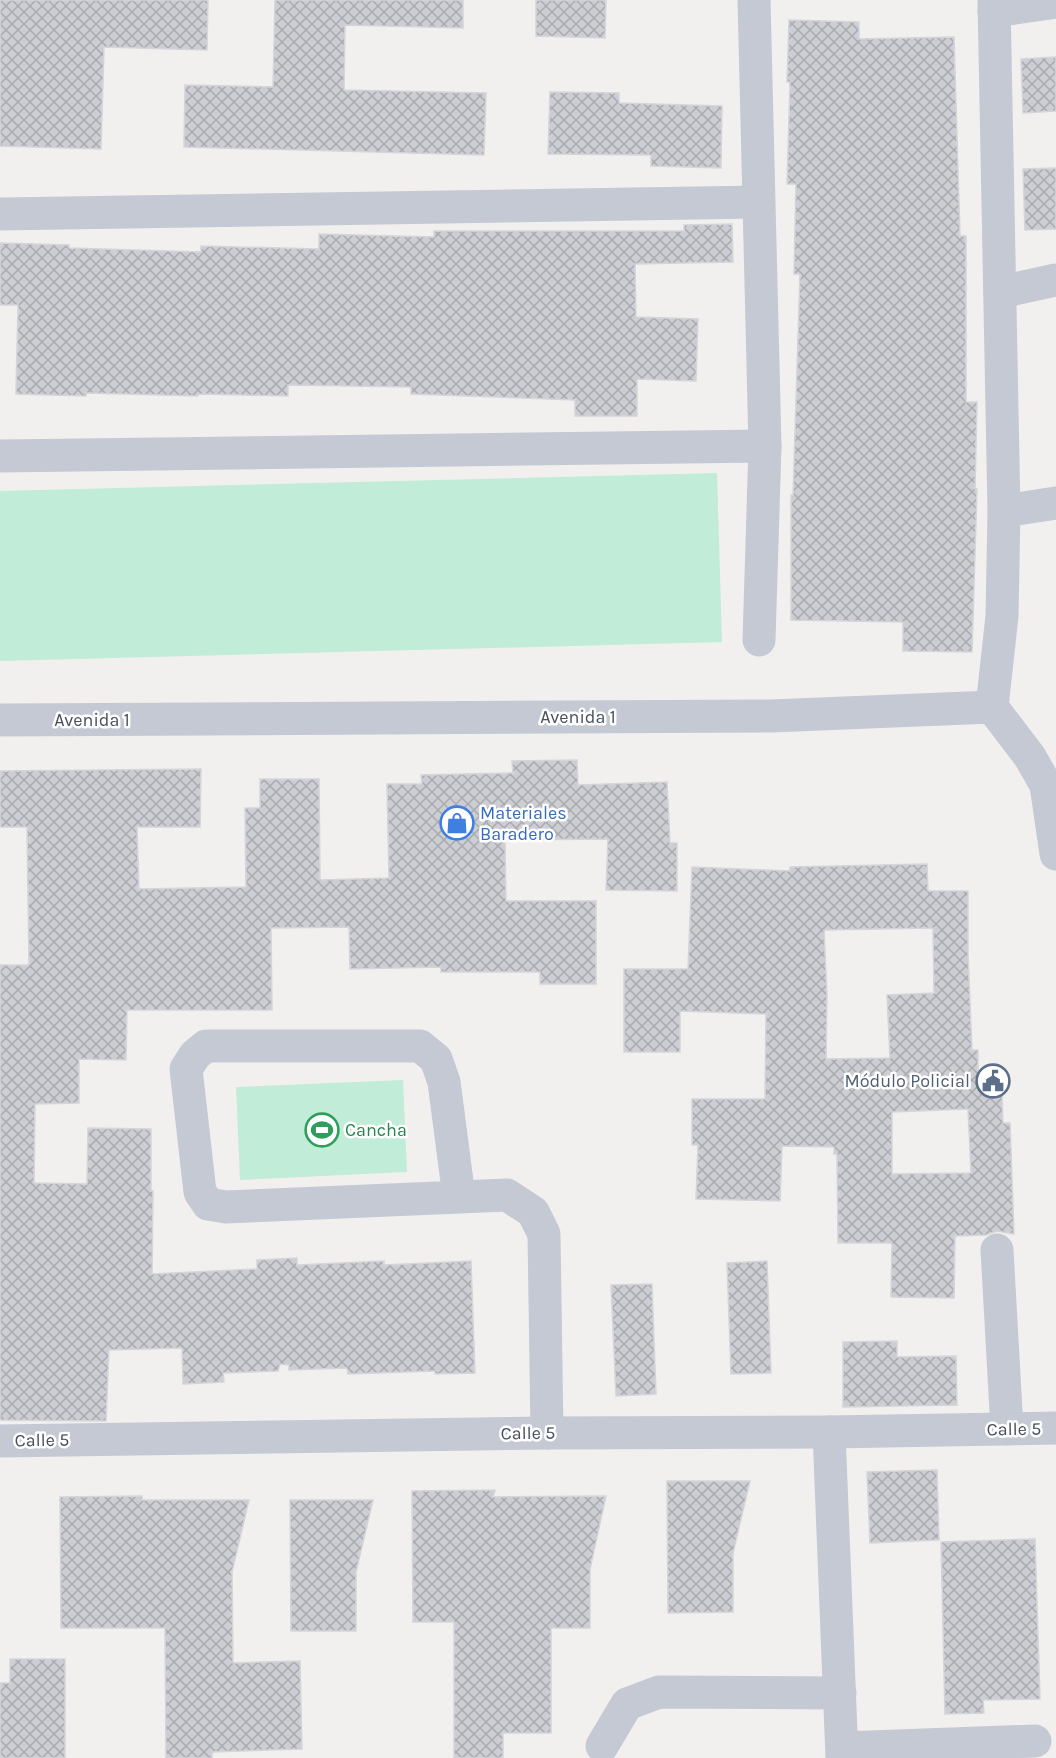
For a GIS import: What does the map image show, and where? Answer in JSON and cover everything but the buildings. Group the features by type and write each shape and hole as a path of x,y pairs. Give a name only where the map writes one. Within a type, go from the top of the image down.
{"street":[{"path":"754,0 765,446 759,640"},
{"path":"1056,2 994,5 1004,511 1002,616 992,707 1030,757 1046,785 1056,854"},
{"path":"0,214 758,202"},
{"path":"1000,292 1056,280"},
{"path":"0,456 765,446"},
{"path":"1004,511 1056,503"},
{"name":"Avenida 1","path":"0,720 771,716 992,707"},
{"path":"459,1197 444,1082 436,1059 420,1046 206,1046 195,1055 186,1069 200,1192 208,1204 226,1207 507,1195 533,1212 544,1234 547,1433"},
{"path":"997,1250 1007,1429"},
{"name":"Calle 5","path":"0,1441 1056,1428"},
{"path":"829,1432 842,1753 1035,1741"},
{"path":"602,1746 627,1704 659,1692 840,1693"}],"green space":[{"path":"717,473 722,642 0,661 0,491"},
{"name":"Cancha","path":"403,1080 407,1172 240,1180 236,1087"}],"place":[{"name":"Materiales Baradero","path":"457,823"},
{"name":"Módulo Policial","path":"993,1081"},
{"name":"Cancha","path":"322,1130"}]}
